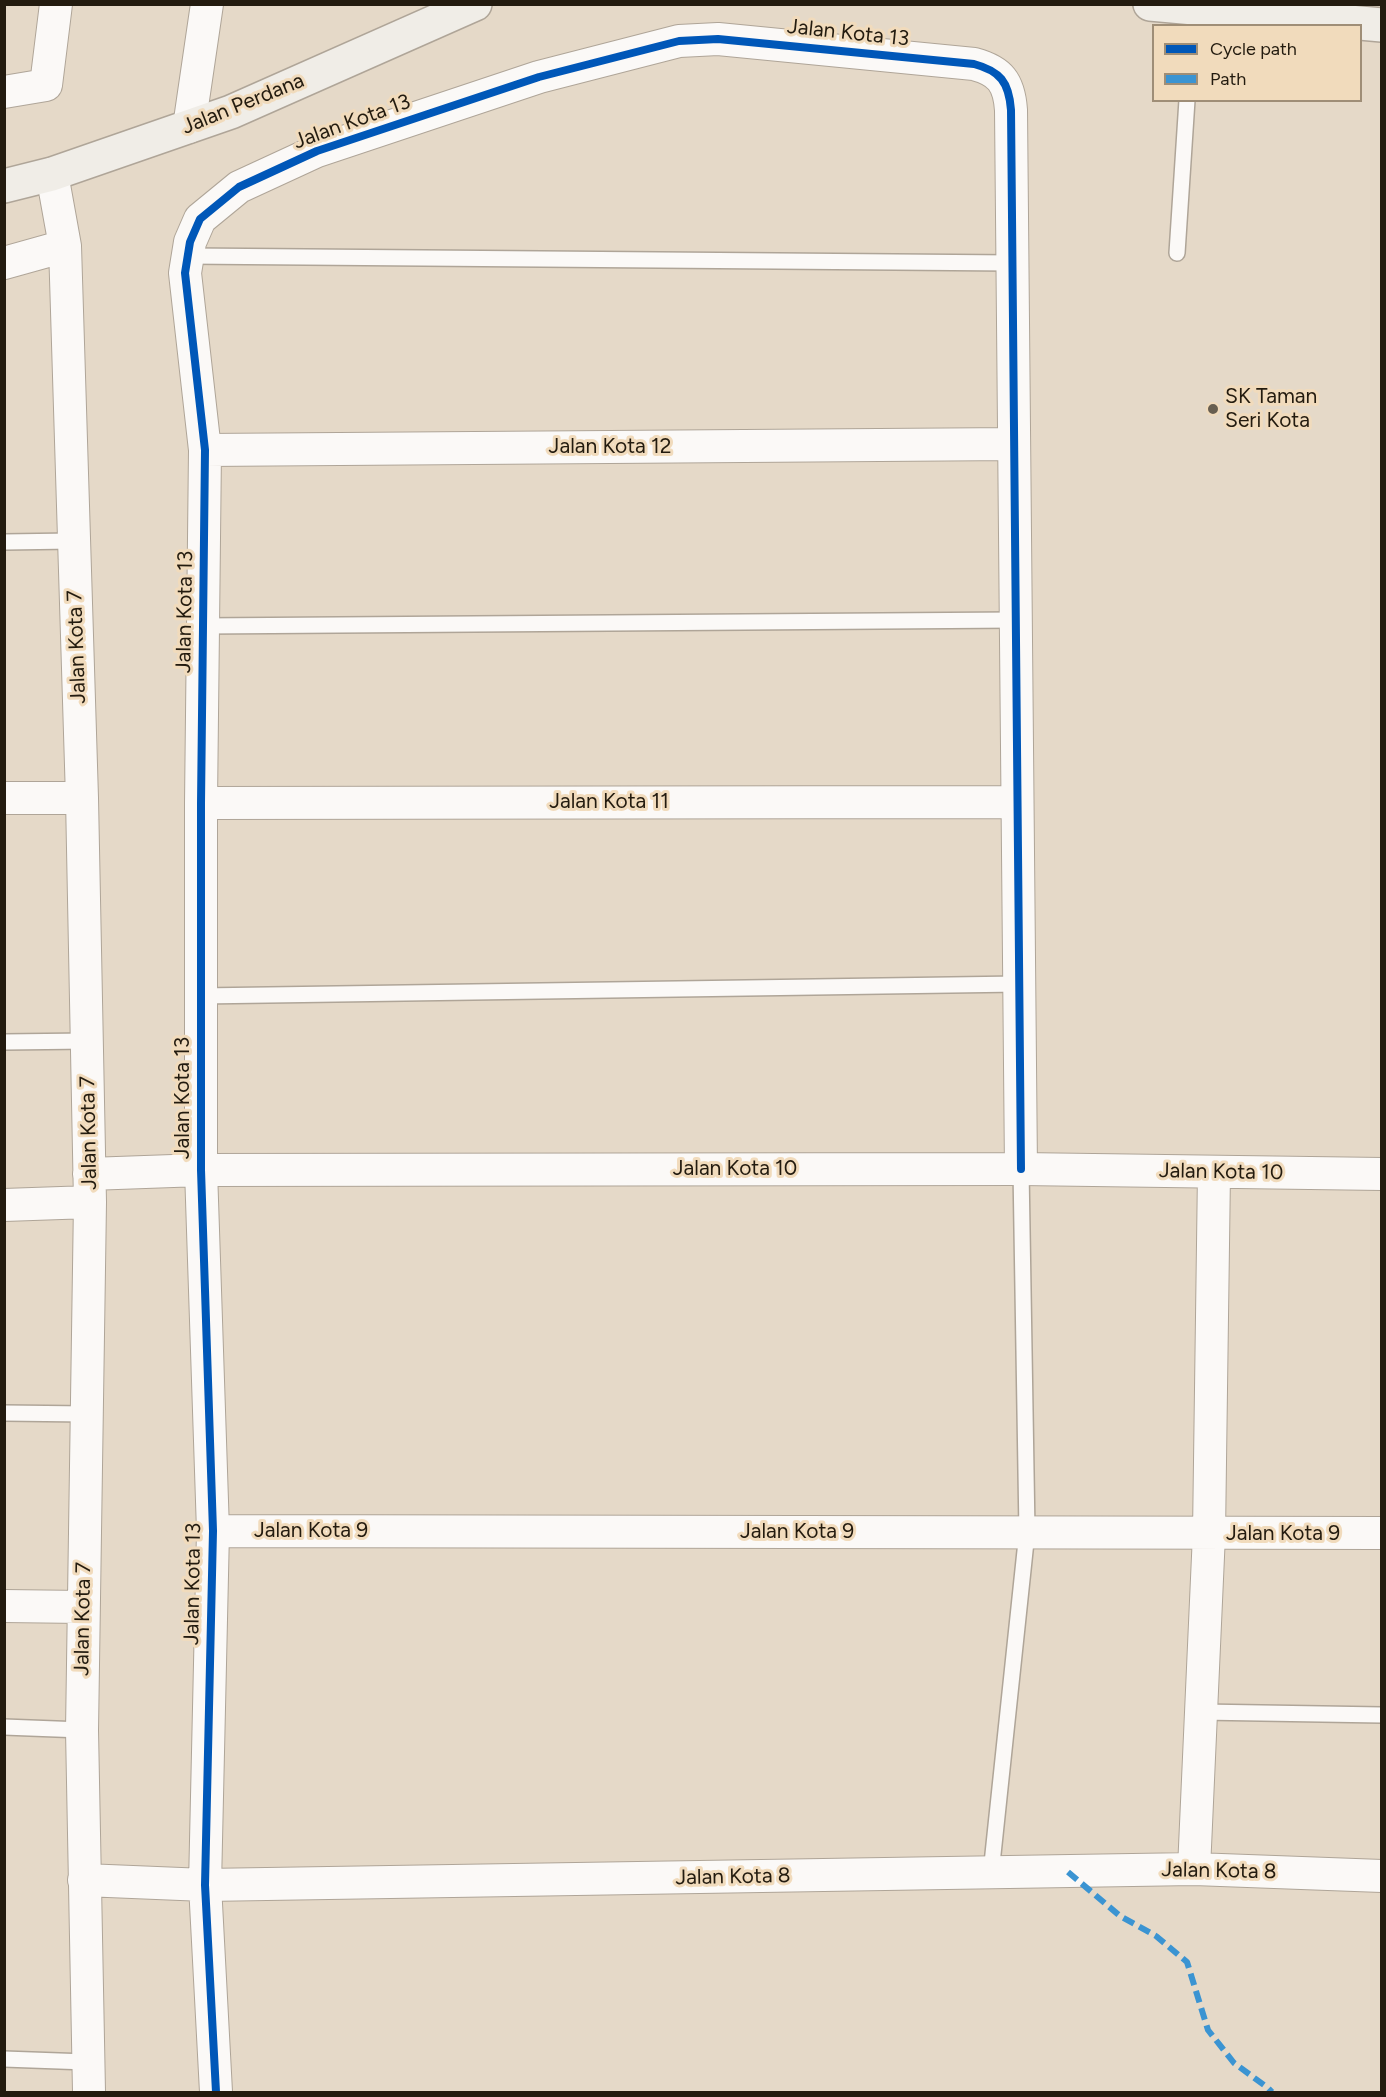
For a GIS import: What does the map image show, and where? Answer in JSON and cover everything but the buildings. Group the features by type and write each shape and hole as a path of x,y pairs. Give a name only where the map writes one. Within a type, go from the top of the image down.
{"street":[{"path":"4,92 46,85 56,4"},
{"path":"189,127 207,4"},
{"name":"Jalan Perdana","path":"4,186 52,174 231,112 475,4"},
{"path":"1150,4 1193,17 1358,24"},
{"path":"1362,24 1382,25"},
{"name":"Jalan Kota 13","path":"216,2092 205,1885 213,1531 201,1170 201,802 205,450 185,273 190,242 200,219 239,188 317,151 539,77 679,41 718,39 974,64 990,68 1002,79 1010,94 1011,110 1022,1169"},
{"name":"Jalan Kota 7","path":"52,174 65,246 88,1041 89,1188 82,1730 88,2077"},
{"path":"4,263 65,246"},
{"name":"Jalan Kota 12","path":"205,450 1014,444"},
{"path":"4,798 82,798"},
{"name":"Jalan Kota 11","path":"201,802 1017,802"},
{"name":"Jalan Kota 10","path":"4,1205 89,1188 201,1170 1022,1169 1382,1174"},
{"path":"1194,1869 1209,1534 1214,1172"},
{"name":"Jalan Kota 9","path":"213,1531 1382,1533"},
{"path":"4,1606 83,1607"},
{"name":"Jalan Kota 8","path":"84,1880 205,1885 1194,1869 1382,1876"}],"lane":[{"path":"1177,253 1187,102"},
{"path":"188,256 1012,263"},
{"path":"4,542 73,541"},
{"path":"203,626 1016,620"},
{"path":"200,996 1019,984"},
{"path":"4,1042 88,1041"},
{"path":"991,1873 1027,1532 1022,1169"},
{"path":"4,1413 87,1414"},
{"path":"1201,1712 1382,1715"},
{"path":"4,1726 82,1730"},
{"path":"4,2059 88,2077"}],"marked path":[{"path":"1068,1872 1120,1916 1156,1936 1187,1962 1208,2030 1234,2063 1272,2092"}],"cycle path":[{"path":"216,2092 205,1885 213,1531 201,1170 201,803 205,450 185,273 190,242 200,219 239,187 317,151 539,77 679,41 718,39 974,64 990,70 1002,79 1008,92 1011,110 1021,1169"}],"place":[{"name":"SK Taman Seri Kota","path":"1213,409"}]}
